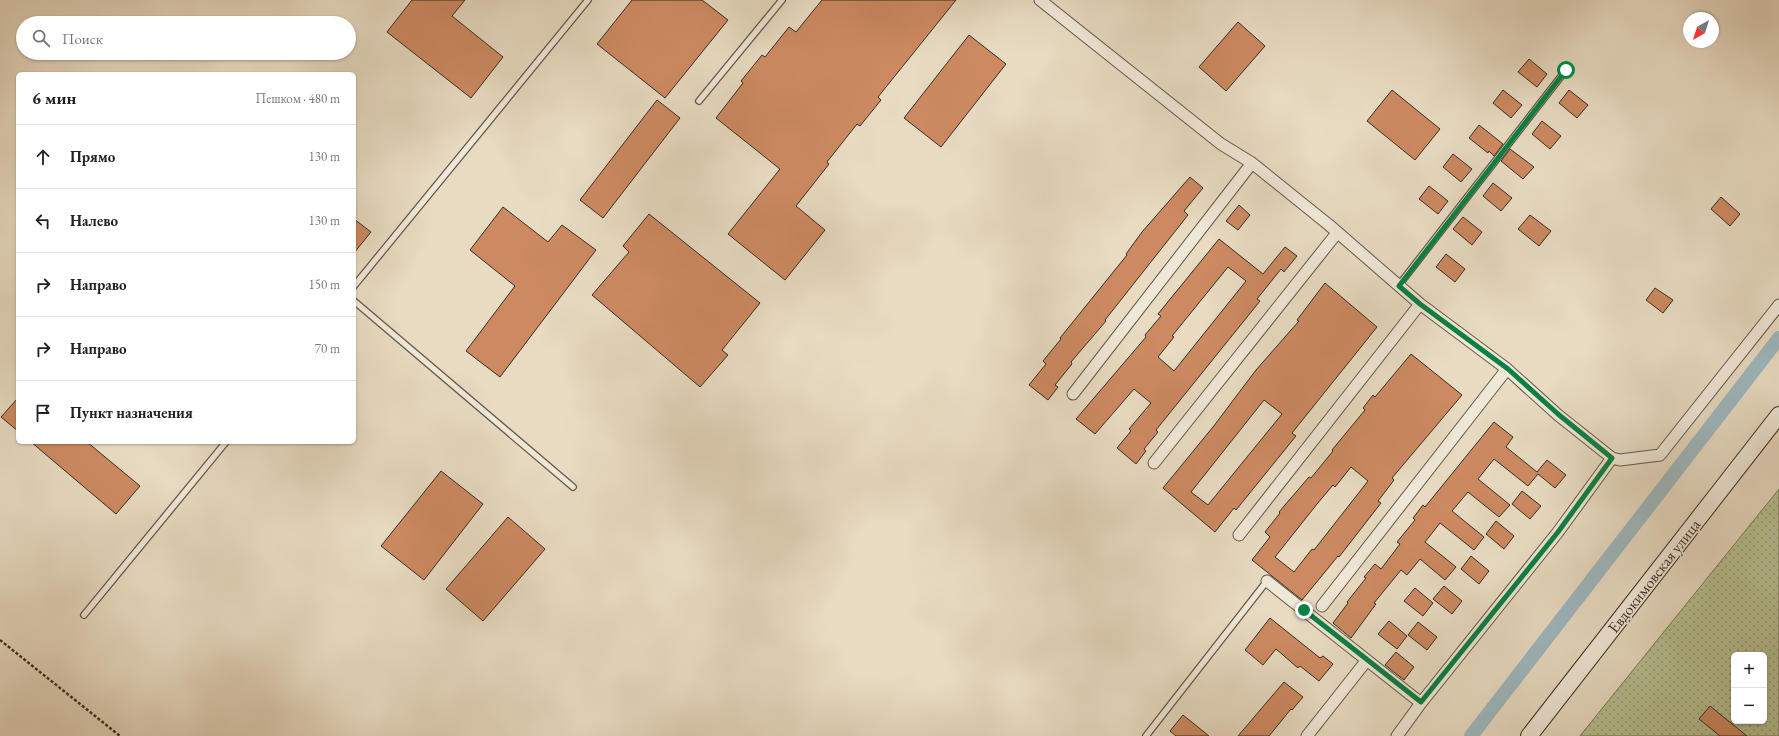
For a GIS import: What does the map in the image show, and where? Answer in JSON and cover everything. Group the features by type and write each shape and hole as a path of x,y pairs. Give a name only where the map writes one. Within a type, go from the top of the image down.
{"main road":[{"name":"Евдокимовская улица","path":"1528,736 1779,415"}],"street":[{"path":"1040,0 1221,144 1252,163 1338,233 1420,304 1508,369 1558,414 1612,458 1620,460 1660,455 1779,304"},
{"path":"1073,394 1252,163"},
{"path":"1154,463 1338,233"},
{"path":"1239,535 1420,304"},
{"path":"1322,606 1508,369"},
{"path":"1397,736 1421,702 1558,532 1612,458"},
{"path":"1267,581 1421,702"},
{"path":"1307,736 1367,660"}],"lane":[{"path":"356,284 588,0"},
{"path":"700,101 782,0"},
{"path":"1399,286 1566,70"},
{"path":"356,302 573,487"},
{"path":"84,615 224,444"},
{"path":"1146,736 1267,581"}],"path":[{"path":"0,640 120,736"}],"green space":[{"path":"1779,489 1779,736 1580,736"}],"building":[{"path":"412,0 465,0 452,16 503,57 471,98 387,32"},
{"path":"632,0 702,0 728,20 665,98 597,44"},
{"path":"822,0 956,0 878,97 881,100 860,126 857,124 827,162 829,164 796,206 825,230 785,280 728,234 780,169 716,118 743,83 741,81 762,55 765,57 789,27 796,32"},
{"path":"1238,22 1265,46 1226,91 1199,67"},
{"path":"969,35 1006,64 941,147 904,118"},
{"path":"1529,59 1547,74 1537,87 1518,72"},
{"path":"1392,90 1440,129 1415,160 1367,121"},
{"path":"1503,90 1522,105 1511,118 1493,103"},
{"path":"1569,90 1588,105 1577,118 1559,103"},
{"path":"657,100 680,118 603,218 580,200"},
{"path":"1542,121 1561,136 1550,149 1532,134"},
{"path":"1479,125 1503,144 1494,156 1469,138"},
{"path":"1510,149 1534,167 1523,179 1501,161"},
{"path":"1453,154 1472,169 1461,182 1443,167"},
{"path":"1190,177 1203,188 1184,211 1188,215 1105,320 1106,321 1071,362 1072,364 1055,385 1058,387 1048,400 1029,385 1046,364 1043,361 1127,255 1126,254 1142,232"},
{"path":"1493,183 1512,198 1501,211 1483,196"},
{"path":"1429,186 1448,201 1438,214 1419,199"},
{"path":"1721,197 1740,214 1730,226 1711,209"},
{"path":"1239,205 1250,215 1238,230 1226,221"},
{"path":"503,207 548,242 562,225 596,250 500,377 466,351 515,286 470,250"},
{"path":"649,214 760,303 722,350 728,355 700,387 592,295 629,252 623,246"},
{"path":"1530,215 1551,231 1539,246 1518,229"},
{"path":"1463,217 1482,232 1472,245 1453,229"},
{"path":"356,221 371,232 356,251"},
{"path":"1219,239 1263,274 1285,247 1297,256 1284,272 1281,269 1257,299 1260,301 1156,430 1158,432 1144,449 1146,451 1136,464 1117,448 1131,431 1129,429 1151,403 1134,389 1095,434 1076,419 1146,337 1145,335 1161,316 1158,314","holes":["1228,267 1246,281 1174,371 1158,357 1174,337 1172,336"]},
{"path":"1446,254 1465,269 1455,282 1436,267"},
{"path":"1325,283 1377,327 1292,433 1296,436 1236,510 1234,508 1215,532 1163,488 1213,427 1256,370 1299,321 1297,320","holes":["1264,400 1282,414 1208,505 1191,492"]},
{"path":"1655,288 1673,300 1663,313 1646,300"},
{"path":"1411,354 1462,395 1392,478 1394,480 1378,501 1381,503 1339,557 1338,556 1302,600 1252,560 1270,537 1265,532 1280,513 1279,512 1309,477 1311,478 1333,451 1332,450 1365,410 1363,408 1373,395 1375,397","holes":["1351,467 1368,481 1314,550 1312,549 1294,572 1275,557 1333,485 1335,487"]},
{"path":"16,400 16,429 1,417"},
{"path":"1494,422 1513,437 1506,447 1537,472 1547,460 1566,475 1555,488 1538,474 1528,486 1494,459 1478,479 1510,505 1499,517 1468,492 1452,511 1484,537 1474,550 1440,523 1425,542 1456,567 1445,580 1420,559 1407,575 1401,570 1374,603 1376,604 1351,638 1333,623 1366,578 1364,577 1375,564 1381,569 1400,544 1397,542 1415,520 1413,518 1423,505 1425,507"},
{"path":"33,444 89,444 140,486 116,514"},
{"path":"441,471 483,504 424,580 381,546"},
{"path":"1522,491 1541,506 1530,519 1512,504"},
{"path":"508,517 545,549 483,621 446,589"},
{"path":"1496,521 1514,536 1504,549 1486,534"},
{"path":"1471,556 1489,571 1479,584 1461,569"},
{"path":"1444,586 1462,601 1452,614 1433,599"},
{"path":"1415,588 1433,603 1423,616 1404,601"},
{"path":"1270,618 1320,658 1323,656 1333,664 1319,681 1300,666 1298,668 1276,649 1263,665 1245,650"},
{"path":"1389,621 1407,636 1397,649 1378,634"},
{"path":"1418,622 1437,637 1427,650 1408,635"},
{"path":"1396,652 1414,667 1404,680 1385,665"},
{"path":"1284,682 1303,697 1292,710 1291,709 1269,736 1238,736"},
{"path":"1710,706 1747,736 1720,736 1699,719"},
{"path":"1183,715 1209,736 1176,736 1170,731"}],"waterway":[{"path":"1471,736 1779,338"}],"route":[{"path":"1304,610 1421,702 1558,532 1612,458 1558,414 1508,369 1420,304 1399,286 1566,70"}]}
